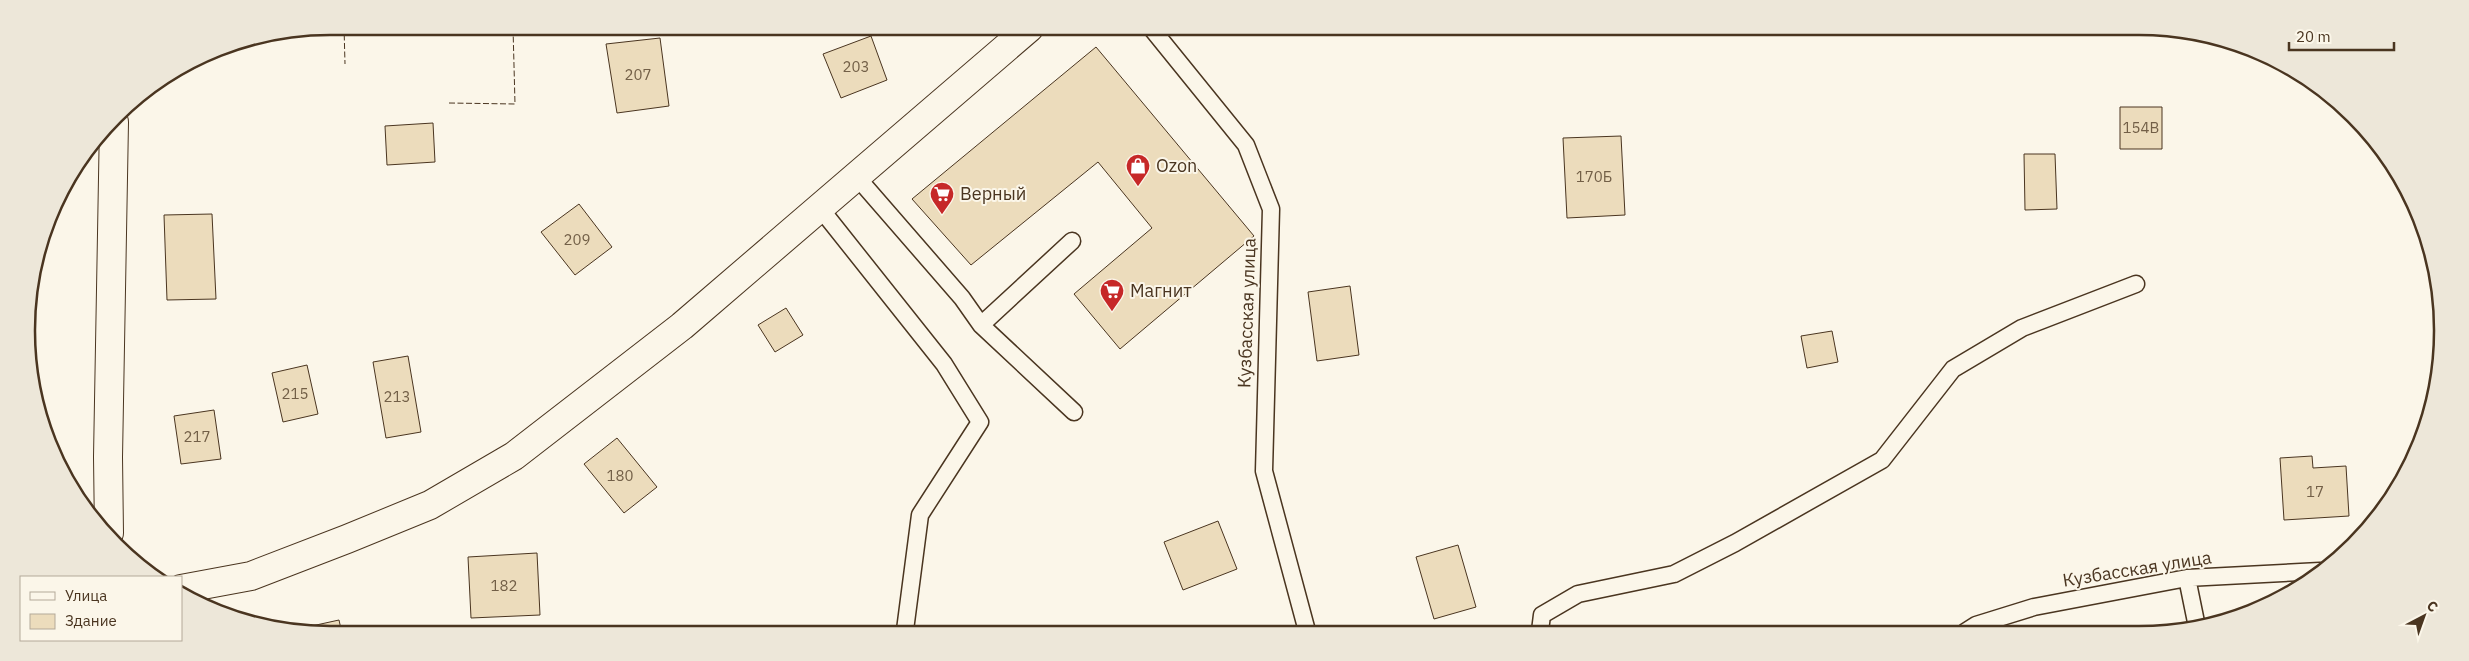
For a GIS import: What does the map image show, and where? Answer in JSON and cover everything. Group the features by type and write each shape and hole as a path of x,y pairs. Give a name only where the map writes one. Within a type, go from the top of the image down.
{"main road":[{"path":"186,588 251,576 347,540 430,505 514,456 682,326 1021,35"},
{"path":"109,526 108,457 114,130"}],"lane":[{"name":"Кузбасская улица","path":"1157,35 1246,144 1271,209 1264,471 1306,626"},
{"path":"856,176 962,298 981,325 1074,412"},
{"path":"820,208 944,364 980,422 920,515 906,626"},
{"path":"981,325 1072,241"},
{"path":"1541,626 1542,615 1578,594 1674,574 1735,543 1882,460 1953,369 2022,328 2136,284"},
{"name":"Кузбасская улица","path":"1974,626 2034,607 2187,578 2309,572"},
{"path":"2187,578 2196,620"}],"building":[{"path":"871,36 887,80 841,98 823,54"},
{"path":"660,38 669,106 617,113 606,44"},
{"path":"1096,47 1254,236 1120,349 1074,294 1152,228 1098,162 971,265 912,199"},
{"path":"2120,107 2162,107 2162,149 2120,149"},
{"path":"433,123 435,162 387,165 385,126"},
{"path":"1621,136 1625,215 1567,218 1563,138"},
{"path":"2024,154 2055,154 2057,209 2025,210"},
{"path":"579,204 612,247 575,275 541,232"},
{"path":"212,214 216,299 167,300 164,215"},
{"path":"1350,286 1359,355 1317,361 1308,292"},
{"path":"786,308 803,335 775,352 758,325"},
{"path":"1832,331 1838,362 1807,368 1801,336"},
{"path":"408,356 421,432 386,438 373,362"},
{"path":"307,365 318,414 283,422 272,373"},
{"path":"214,410 221,459 181,464 174,416"},
{"path":"617,438 657,487 624,513 584,464"},
{"path":"2312,456 2313,468 2346,466 2349,516 2284,520 2280,458"},
{"path":"1218,521 1237,569 1183,590 1164,542"},
{"path":"1458,545 1476,607 1434,619 1416,557"},
{"path":"537,553 540,615 471,618 468,557"},
{"path":"339,620 340,626 330,626 315,625"}],"fence":[{"path":"344,35 345,64"},
{"path":"449,103 515,104 513,35"}],"place":[{"name":"Ozon","path":"1138,187"},
{"name":"Верный","path":"942,215"},
{"name":"Магнит","path":"1112,312"}]}
